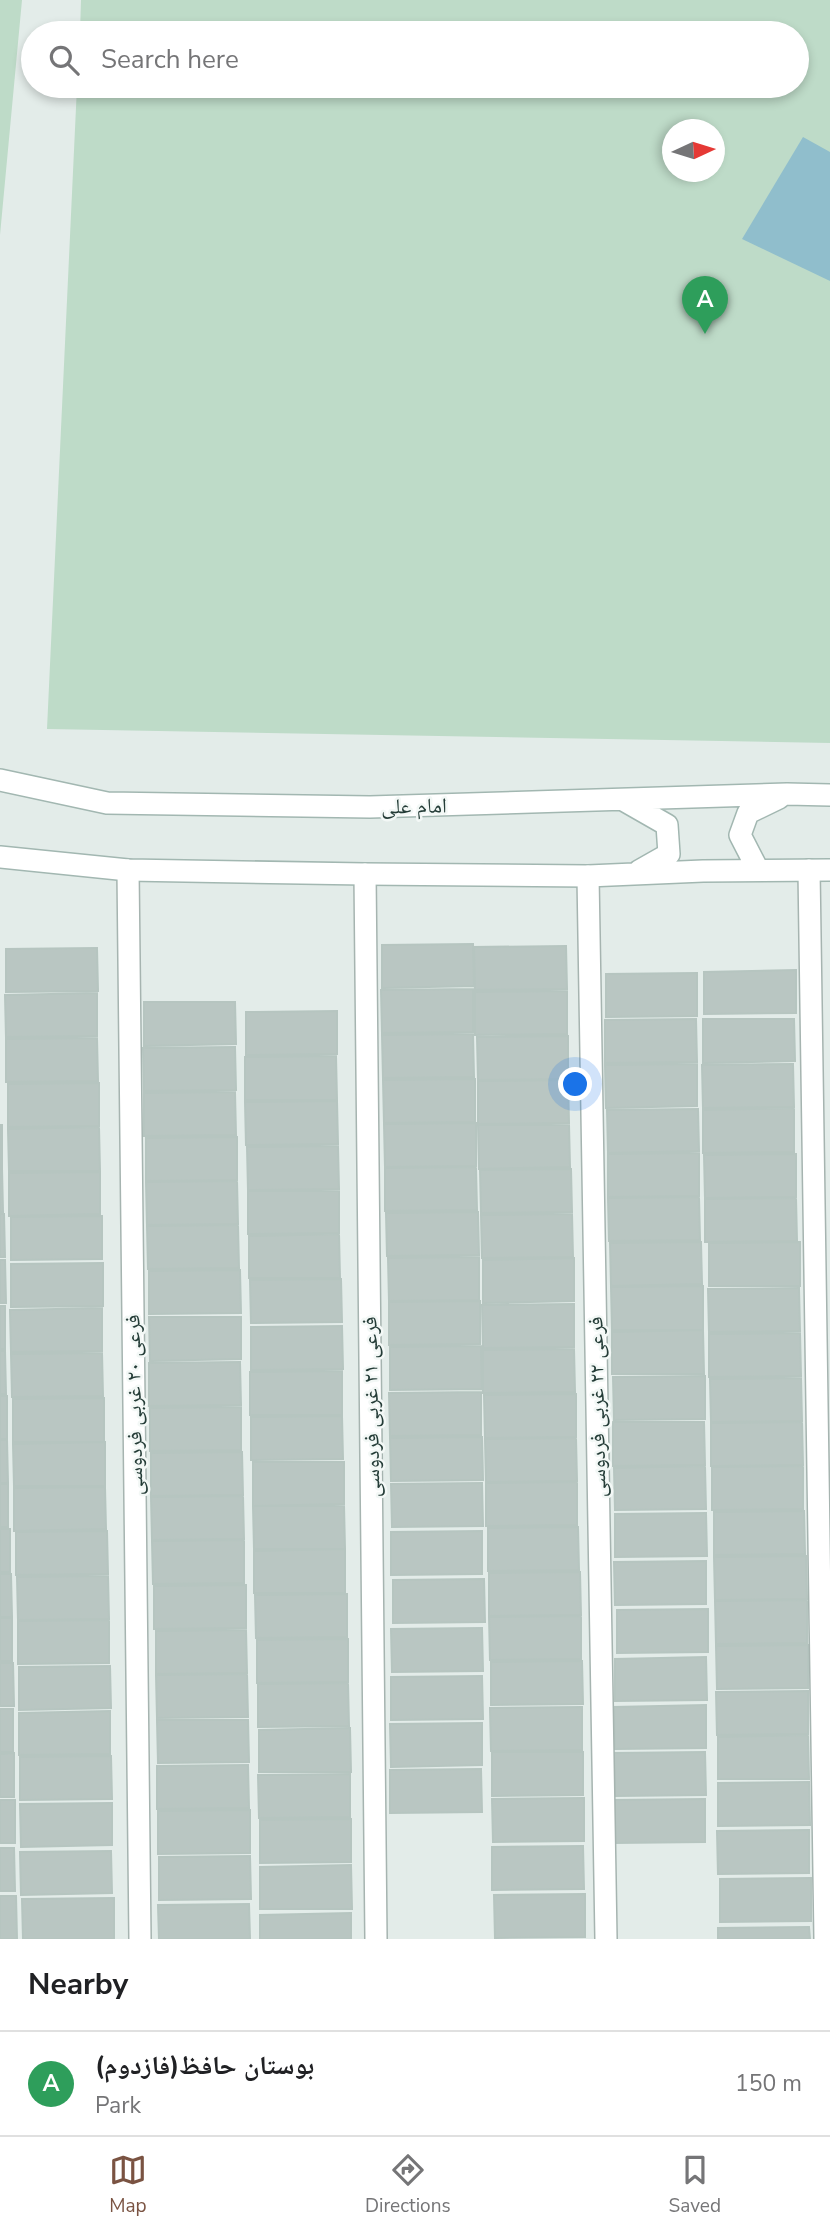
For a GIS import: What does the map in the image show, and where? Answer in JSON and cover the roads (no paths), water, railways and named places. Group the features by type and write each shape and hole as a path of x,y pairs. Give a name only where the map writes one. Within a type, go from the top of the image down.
{"street":[{"name":"امام علی","path":"0,780 107,803 370,807 787,794 830,795"},
{"path":"758,870 740,835 748,813 787,794"},
{"path":"625,801 667,825 669,854 634,874"},
{"path":"4,859 128,870 366,874 588,876 819,870 825,1939"},
{"name":"فرعی ۲۰ غربی فردوسی","path":"128,870 140,1939"},
{"name":"فرعی ۲۱ غربی فردوسی","path":"366,874 376,1939"},
{"name":"فرعی ۲۲ غربی فردوسی","path":"588,876 606,1939"}],"water":[{"path":"803,137 830,152 830,281 742,239"}],"place":[{"name":"بوستان حافظ(فازدوم)","path":"705,334"}]}
